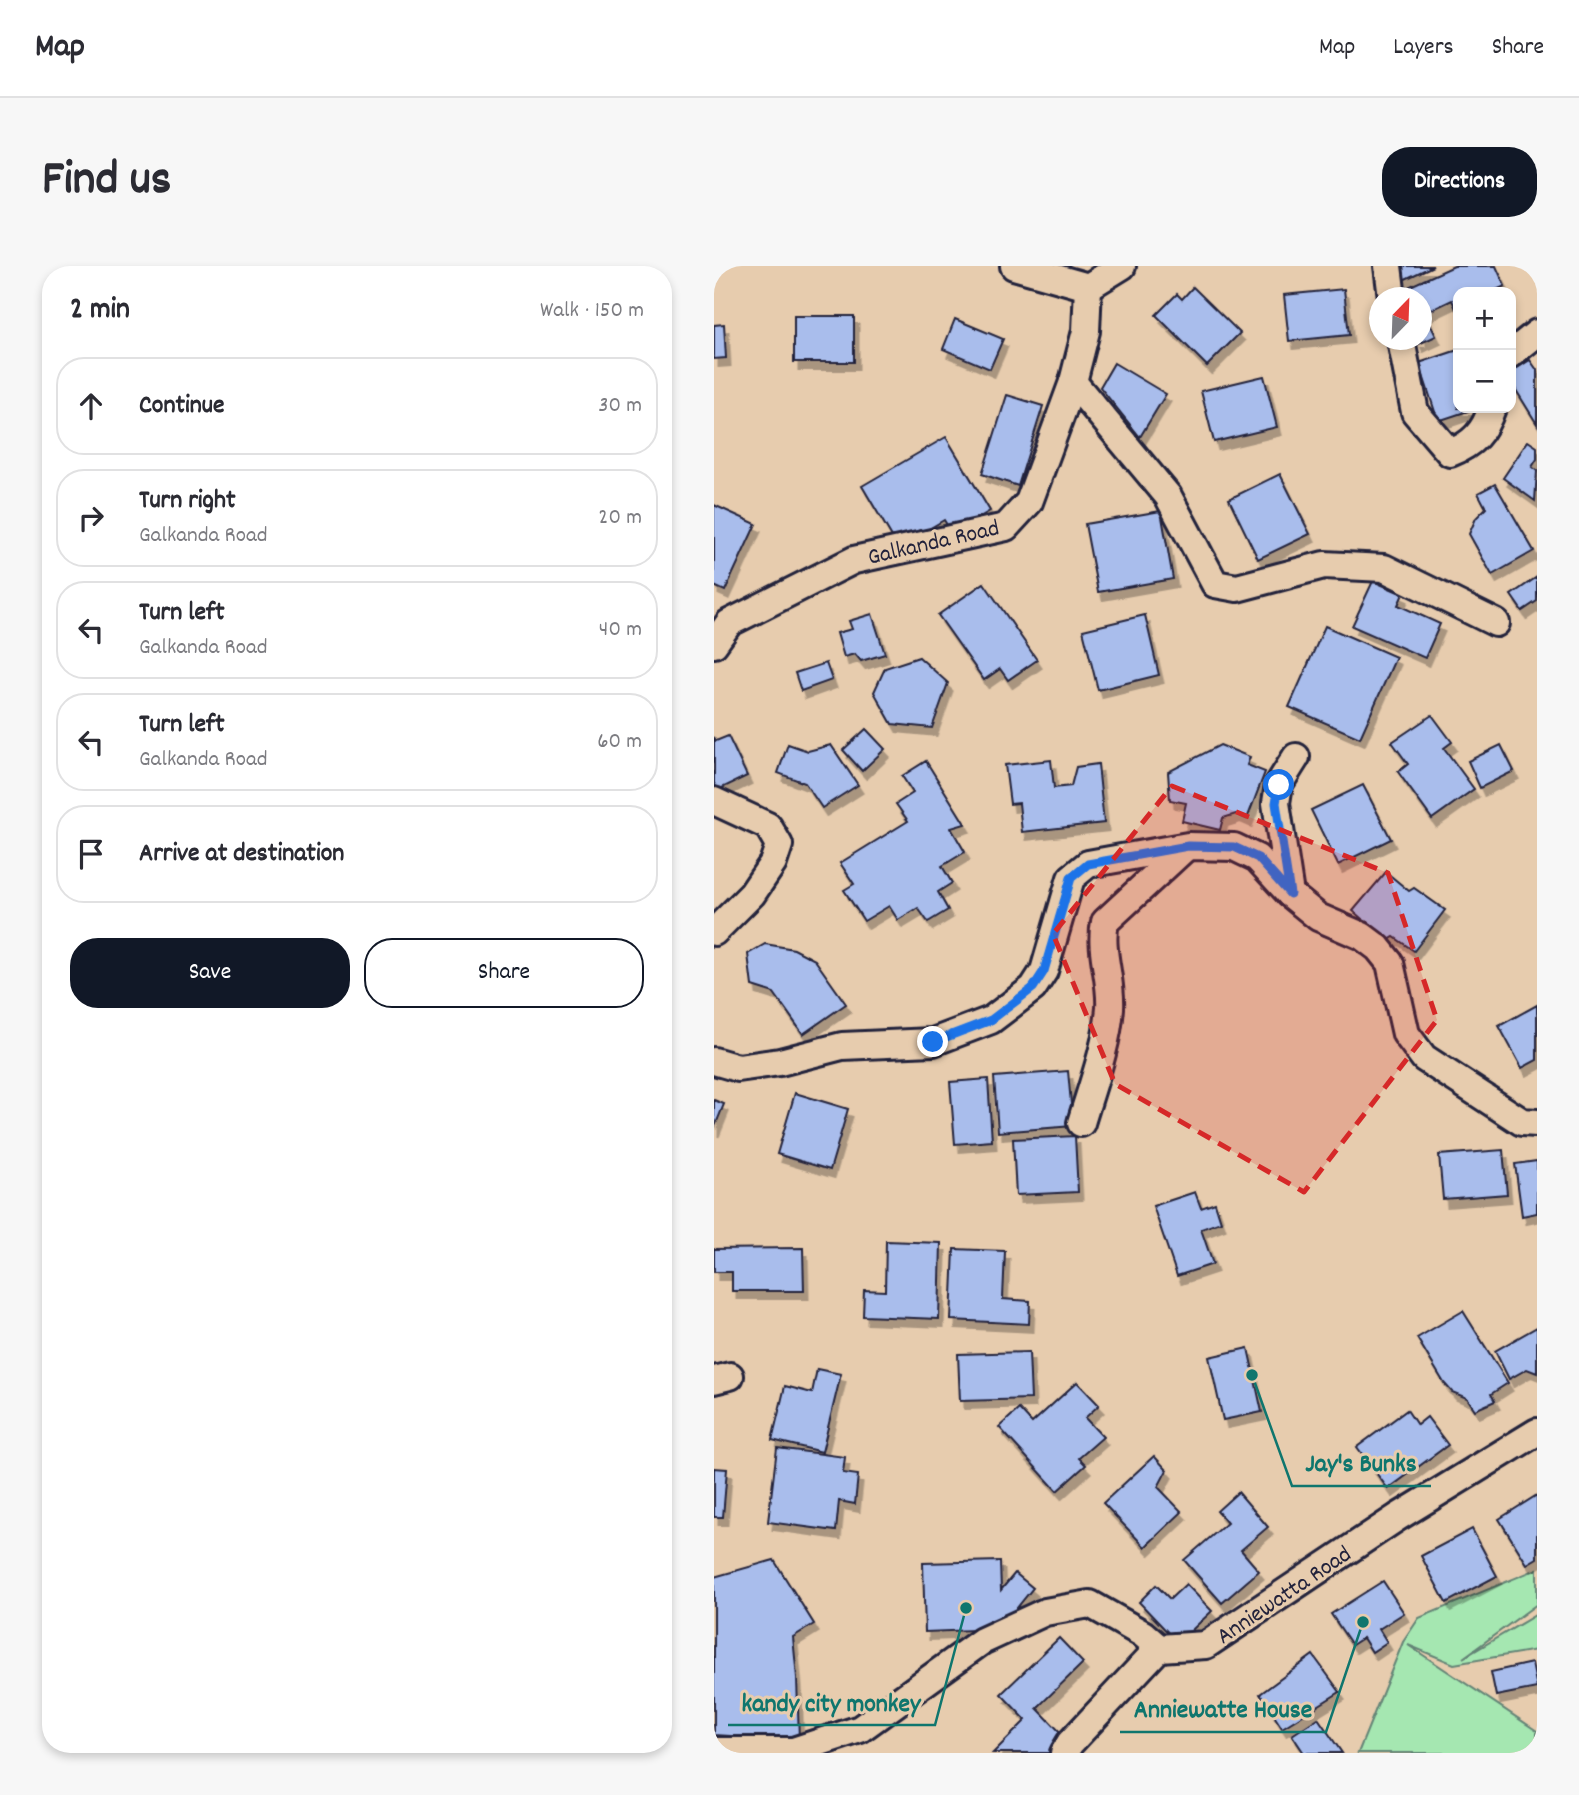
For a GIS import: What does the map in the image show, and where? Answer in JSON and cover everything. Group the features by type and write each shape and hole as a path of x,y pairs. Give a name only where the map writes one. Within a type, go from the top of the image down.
{"street":[{"path":"1014,266 1088,287 1122,266"},
{"path":"1388,266 1391,287"},
{"name":"Galkanda Road","path":"714,644 729,623 854,560 1006,527 1029,502 1073,383 1086,331 1088,287"},
{"path":"1516,350 1537,333"},
{"path":"1403,350 1415,412 1450,453 1469,446 1490,413"},
{"path":"1073,383 1168,496 1214,584 1237,588 1324,565 1384,568 1496,623"},
{"path":"1290,894 1276,803 1279,785 1296,757"},
{"path":"714,801 768,826 779,845 773,863 752,894 714,932"},
{"path":"1081,1123 1104,1045 1110,1006 1102,934 1105,922 1188,846"},
{"path":"714,1061 738,1068 780,1062 842,1046 933,1042 991,1020 1033,988 1044,971 1071,878 1088,864 1188,846 1234,847 1258,858 1290,894 1318,917 1362,936 1378,948 1390,963 1406,1034 1424,1058 1522,1122 1537,1123"},
{"name":"Anniewatta Road","path":"1159,1648 1206,1645 1398,1517 1537,1432"},
{"path":"714,1751 793,1751 860,1729 982,1641 1045,1612 1090,1604 1143,1634 1159,1648 1063,1753"}],"highlighted area":[{"path":"1172,786 1388,873 1437,1020 1304,1192 1115,1084 1053,934"}],"green space":[{"path":"1537,1569 1537,1604 1463,1658 1537,1614 1537,1650 1454,1664 1408,1645 1537,1731 1537,1753 1358,1753 1403,1642 1419,1618"}],"building":[{"path":"1401,266 1433,266 1399,282"},
{"path":"1454,266 1496,266 1505,286 1453,287 1453,302 1452,300 1432,310 1432,287 1408,287"},
{"path":"1193,287 1240,333 1207,366 1156,315 1177,294 1182,299"},
{"path":"1344,289 1349,335 1289,341 1284,295"},
{"path":"794,316 854,316 854,362 794,362"},
{"path":"955,319 1003,339 990,369 943,349"},
{"path":"724,324 726,358 714,359 714,325"},
{"path":"1453,352 1453,413 1462,413 1438,421 1419,363"},
{"path":"1530,360 1537,370 1537,424 1516,390 1516,369"},
{"path":"1114,363 1166,394 1140,437 1100,387"},
{"path":"1264,376 1277,427 1214,442 1201,391"},
{"path":"1007,395 1043,406 1018,486 982,474"},
{"path":"946,437 990,511 952,533 944,520 898,547 862,486"},
{"path":"1528,441 1537,447 1537,459 1532,467 1537,471 1535,501 1503,478"},
{"path":"1280,474 1310,534 1258,559 1229,499"},
{"path":"1495,484 1534,551 1492,575 1469,534 1476,518 1486,508 1478,493"},
{"path":"714,505 756,524 725,591 714,586"},
{"path":"1161,511 1173,579 1098,592 1085,524"},
{"path":"1537,577 1537,601 1522,611 1511,595"},
{"path":"1373,581 1403,594 1398,605 1440,624 1425,658 1352,626"},
{"path":"984,583 1037,660 1008,680 1000,669 984,680 938,615"},
{"path":"872,614 885,654 861,661 855,654 844,657 837,633 852,629 849,621"},
{"path":"1145,615 1159,675 1098,690 1083,630"},
{"path":"1325,626 1396,657 1360,738 1289,707"},
{"path":"919,657 948,683 932,728 892,724 874,692 885,668"},
{"path":"826,663 832,680 801,691 795,673"},
{"path":"1432,715 1452,742 1444,748 1474,789 1432,819 1398,772 1408,764 1392,742"},
{"path":"866,729 885,749 862,771 843,750"},
{"path":"728,736 747,776 718,790 714,783 714,737 716,741"},
{"path":"788,744 808,751 831,745 858,785 822,808 805,783 778,773"},
{"path":"1220,745 1250,757 1247,765 1265,772 1247,819 1236,814 1223,818 1220,830 1182,821 1186,803 1170,800 1168,772"},
{"path":"1501,745 1514,771 1480,788 1468,761"},
{"path":"1051,760 1054,788 1071,786 1076,767 1098,764 1104,823 1022,832 1019,803 1010,804 1005,765"},
{"path":"926,761 965,824 951,828 965,852 942,866 952,883 938,892 948,910 928,922 918,908 898,920 889,906 864,921 844,890 854,884 840,863 908,821 896,804 913,793 902,776"},
{"path":"1363,785 1391,839 1338,865 1311,810"},
{"path":"1386,872 1409,891 1414,888 1445,910 1414,951 1394,937 1387,941 1353,911"},
{"path":"765,944 794,949 815,960 846,1004 803,1034 774,993 752,986 748,954"},
{"path":"1537,1005 1537,1060 1522,1068 1499,1026"},
{"path":"1068,1071 1073,1126 998,1132 994,1077"},
{"path":"988,1079 992,1141 955,1144 950,1082"},
{"path":"795,1093 848,1109 830,1170 777,1154"},
{"path":"714,1100 724,1104 714,1129"},
{"path":"1075,1136 1078,1192 1016,1195 1013,1139"},
{"path":"1503,1150 1507,1194 1443,1199 1439,1155"},
{"path":"1537,1161 1537,1213 1522,1216 1515,1164"},
{"path":"1195,1192 1201,1208 1215,1203 1221,1222 1201,1229 1213,1264 1177,1276 1153,1206"},
{"path":"886,1241 941,1243 939,1319 863,1316 864,1290 885,1291"},
{"path":"803,1248 804,1291 732,1291 732,1272 714,1272 714,1249"},
{"path":"954,1249 1005,1251 1003,1299 1030,1301 1029,1324 951,1320"},
{"path":"1463,1311 1508,1383 1491,1394 1495,1401 1475,1410 1467,1398 1452,1392 1444,1383 1417,1338"},
{"path":"1537,1327 1537,1373 1527,1369 1509,1379 1495,1351"},
{"path":"1248,1348 1262,1412 1223,1420 1209,1357"},
{"path":"1029,1352 1031,1399 960,1401 958,1354"},
{"path":"817,1369 841,1374 822,1452 772,1440 785,1386 812,1393"},
{"path":"1077,1382 1099,1405 1085,1418 1103,1437 1079,1458 1086,1465 1057,1491 999,1427 1019,1409 1032,1423"},
{"path":"1407,1410 1417,1425 1427,1417 1448,1445 1388,1489 1357,1447"},
{"path":"777,1448 845,1457 843,1473 858,1475 855,1504 839,1501 836,1531 768,1522"},
{"path":"1154,1456 1167,1470 1158,1487 1182,1512 1145,1547 1103,1503"},
{"path":"714,1468 727,1469 723,1517 714,1517"},
{"path":"1238,1492 1268,1527 1241,1550 1259,1571 1222,1603 1184,1560 1227,1523 1217,1511"},
{"path":"1537,1495 1537,1558 1527,1564 1499,1519"},
{"path":"1472,1529 1497,1576 1446,1603 1421,1556"},
{"path":"774,1560 814,1624 793,1637 799,1740 714,1735 714,1577"},
{"path":"1000,1561 1001,1590 1015,1573 1033,1588 1000,1629 925,1632 923,1563"},
{"path":"1383,1581 1404,1613 1379,1629 1387,1642 1372,1652 1363,1638 1352,1645 1331,1614"},
{"path":"1186,1584 1212,1611 1178,1643 1139,1602 1156,1585 1170,1599"},
{"path":"1059,1638 1083,1663 1037,1708 1065,1737 1049,1753 993,1753 1026,1720 1001,1694"},
{"path":"1313,1655 1340,1692 1282,1728 1260,1694"},
{"path":"1532,1663 1537,1688 1496,1696 1491,1672"},
{"path":"1318,1718 1342,1753 1304,1753 1292,1735"}],"place":[{"name":"Jay's Bunks","path":"1252,1375"},
{"name":"kandy city monkey","path":"966,1608"},
{"name":"Anniewatte House","path":"1363,1622"}],"route":[{"path":"933,1042 991,1020 1033,988 1044,971 1071,878 1088,864 1188,846 1234,847 1258,858 1290,894 1276,803 1279,785"}]}
